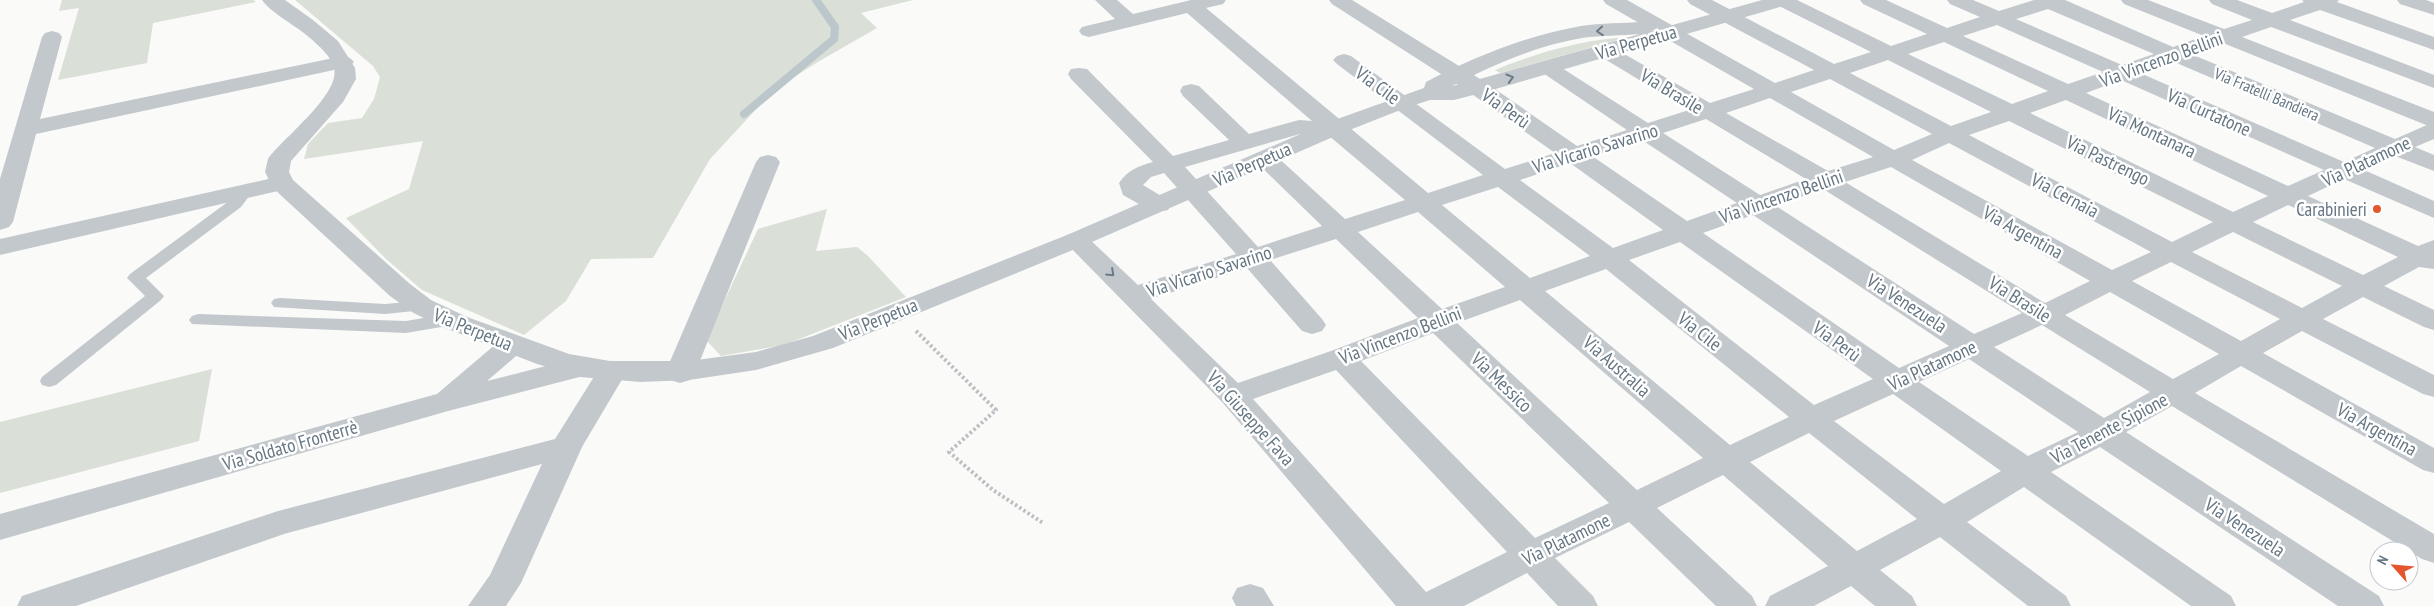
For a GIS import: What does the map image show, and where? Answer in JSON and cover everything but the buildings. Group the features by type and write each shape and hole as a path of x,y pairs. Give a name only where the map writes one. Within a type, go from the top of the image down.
{"street":[{"path":"0,247 282,182 277,172 280,159 338,93 346,78 344,62 330,46 305,23 272,0"},
{"path":"1105,0 1129,21"},
{"path":"1089,30 1216,0"},
{"name":"Via Perù","path":"1340,0 1467,81 2218,606"},
{"name":"Via Argentina","path":"1613,0 1662,30 1893,160 2434,462"},
{"path":"1726,16 1782,0"},
{"name":"Via Pastrengo","path":"1782,0 2434,321"},
{"name":"Via Montanara","path":"1870,0 2289,196 2429,256"},
{"name":"Via Curtatone","path":"1957,0 2434,210"},
{"path":"2131,0 2434,120"},
{"path":"2219,0 2434,82"},
{"path":"2407,0 2434,10"},
{"name":"Via Vicario Savarino","path":"1135,295 2049,1"},
{"name":"Via Fratelli Bandiera","path":"2049,1 2434,164"},
{"path":"2320,1 2434,44"},
{"name":"Via Vincenzo Bellini","path":"1233,395 1341,358 1526,288 1824,180 1893,160 1951,134 2222,36 2273,20 2320,1"},
{"name":"Via Australia","path":"1191,6 1899,606"},
{"name":"Via Perpetua","path":"282,182 418,306 447,320 545,357 581,367 612,371 680,373 732,367 775,358 823,342 1076,240 1194,190 1254,150 1334,128 1428,93 1454,93 1467,81 1547,67 1605,51 1662,30 1699,11"},
{"name":"Via Cernaia","path":"1699,11 1726,16 2171,252 2434,387"},
{"path":"1467,81 1484,61 1535,43 1582,32 1662,30"},
{"path":"0,222 52,38"},
{"name":"Via Brasile","path":"1605,51 1824,180 2434,550"},
{"name":"Via Cile","path":"1344,60 1609,258 1811,419 2053,606"},
{"path":"26,129 344,62"},
{"name":"Via Venezuela","path":"1547,67 2366,606"},
{"path":"1079,74 1166,164 1194,190 1312,325"},
{"name":"Via Messico","path":"1191,91 1739,606"},
{"name":"Via Platamone","path":"1432,606 1531,555 1728,461 1811,419 2113,282 2233,222 2434,130"},
{"path":"1159,205 1132,190 1131,183 1143,172 1166,164 1254,150"},
{"path":"680,373 768,162"},
{"name":"Via Giuseppe Fava","path":"1076,240 1135,295 1233,395 1417,606"},
{"name":"Via Tenente Sipione","path":"1783,606 1942,521 2024,472 2101,433 2302,319 2365,286 2429,256"},
{"path":"445,402 513,344"},
{"path":"1341,358 1580,606"},
{"name":"Via Soldato Fronterrè","path":"0,527 445,402 581,367"},
{"path":"486,606 504,583 566,447 612,371"},
{"path":"35,606 278,524 566,447"}],"lane":[{"path":"49,381 155,296 136,278 235,204 245,191"},
{"path":"280,303 385,309 418,306"},
{"path":"198,320 406,327 447,320"}],"path":[{"path":"896,311 996,410 949,452 993,490 1044,523"}],"shaded area":[{"path":"62,0 253,0 256,2 153,23 147,63 58,80 79,8 59,11"},
{"path":"295,0 913,0 861,13 877,28 816,63 773,91 710,159 653,258 591,259 566,301 524,335 422,290 386,259 346,218 409,189 423,141 304,159 308,144 328,123 362,118 374,99 380,77 373,66"},
{"path":"1628,37 1500,73 1495,70 1560,48"},
{"path":"827,209 816,251 857,247 868,256 906,297 784,345 721,356 706,340 758,229"},
{"path":"212,369 199,441 0,493 0,422"}],"waterway":[{"path":"744,114 834,39 835,27 816,0"}],"place":[{"name":"Carabinieri","path":"2377,209"}]}
